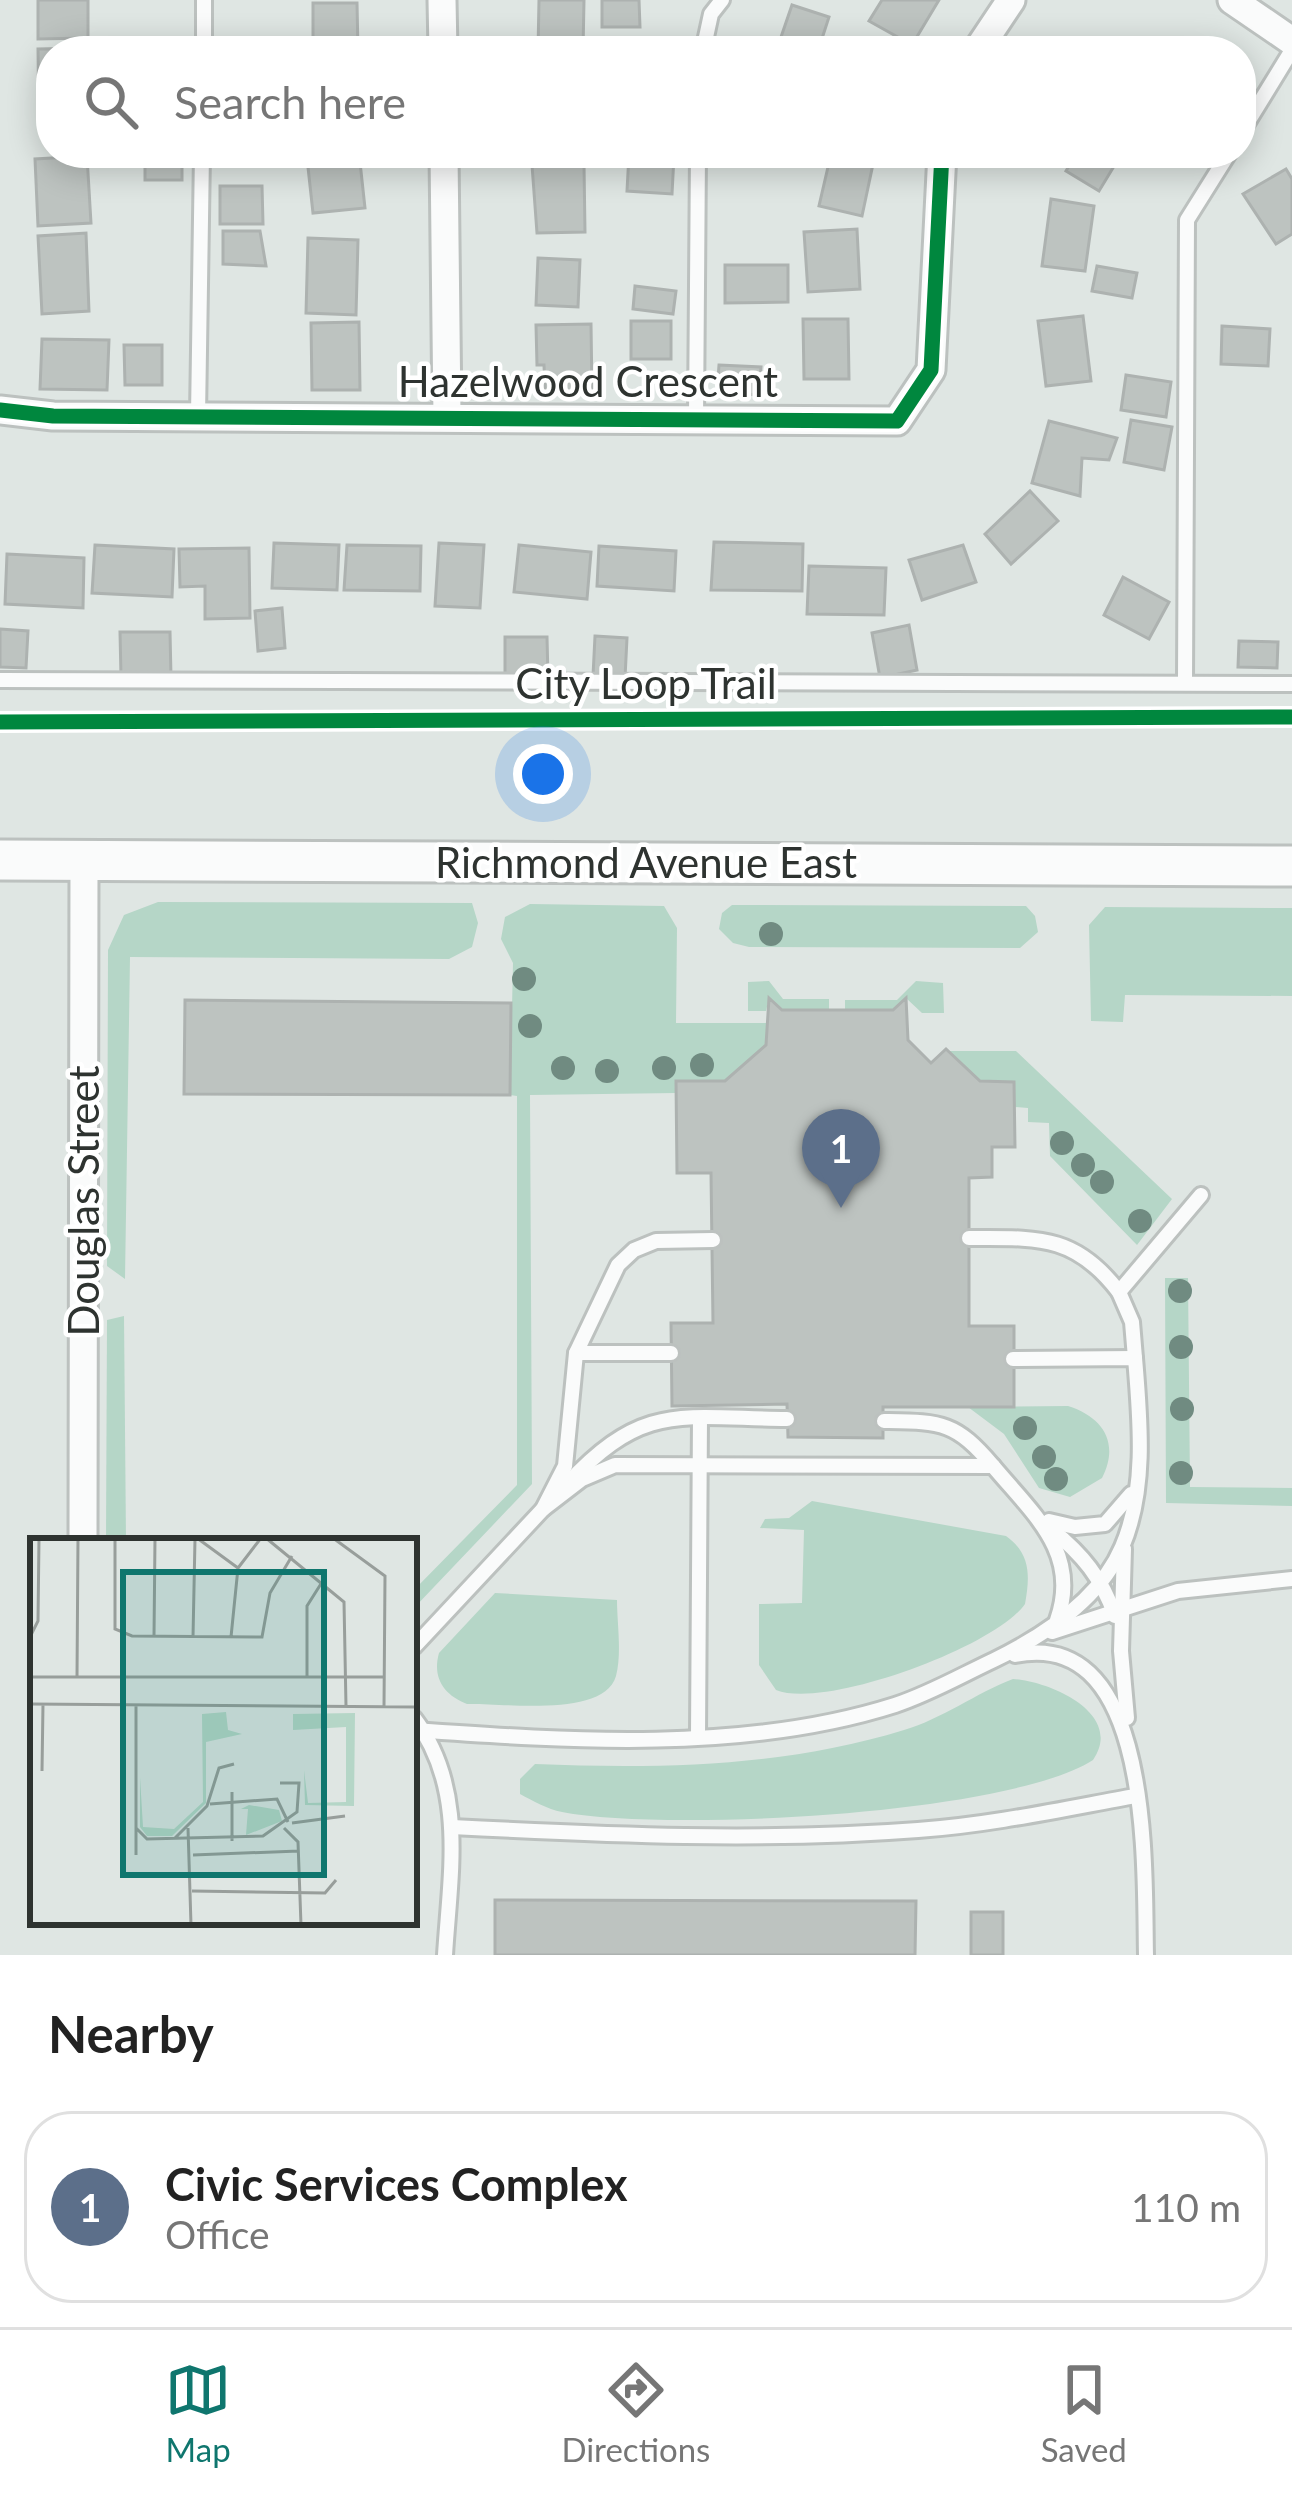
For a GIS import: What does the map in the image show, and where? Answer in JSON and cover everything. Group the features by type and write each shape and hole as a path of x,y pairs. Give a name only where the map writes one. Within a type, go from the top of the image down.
{"main road":[{"name":"Richmond Avenue East","path":"0,860 1292,866"}],"street":[{"path":"442,0 443,36"},
{"path":"987,36 1011,0"},
{"path":"1232,0 1292,41"},
{"path":"444,168 447,416"},
{"name":"Hazelwood Crescent","path":"0,410 897,421 931,370 941,168"},
{"name":"Douglas Street","path":"83,1538 84,862"}],"lane":[{"path":"204,0 204,36"},
{"path":"707,36 711,14 722,0"},
{"path":"1256,109 1292,50"},
{"path":"198,416 202,168"},
{"path":"696,418 698,168"},
{"path":"1185,683 1187,220 1219,168"},
{"path":"0,680 1292,684"},
{"path":"1119,1292 1201,1195"},
{"path":"969,1238 1045,1240 1077,1249 1119,1292 1132,1322 1139,1468 1117,1609 1137,1825"},
{"path":"543,1509 565,1466 576,1353 597,1302 634,1250 656,1241 713,1240"},
{"path":"576,1353 671,1353"},
{"path":"1013,1359 1135,1358"},
{"path":"698,1737 700,1418"},
{"path":"417,1645 608,1440 660,1419 787,1419"},
{"path":"884,1421 944,1424 964,1432 1052,1534 1062,1558 1064,1602 1055,1625"},
{"path":"543,1509 582,1479 615,1466 993,1466"},
{"path":"1029,1510 1059,1525 1105,1524 1126,1505 1139,1468"},
{"path":"1029,1510 1074,1547 1117,1609"},
{"path":"1031,1641 1055,1625 1100,1580 1125,1537"},
{"path":"445,1955 452,1827 449,1789 417,1726 698,1737 836,1721 898,1704 1031,1641 1117,1609 1178,1591 1292,1579"},
{"path":"976,1669 1037,1653 1066,1660 1093,1675 1118,1708 1135,1796 1146,1955"},
{"path":"452,1827 698,1838 814,1836 923,1830 1135,1796"}],"green space":[{"path":"158,902 472,903 478,923 472,947 449,959 130,957 125,1279 107,1266 108,950 124,915"},
{"path":"530,904 664,906 677,928 676,1023 766,1023 766,1045 725,1081 676,1081 676,1093 530,1095 532,1484 417,1605 417,1587 517,1485 517,1096 510,1095 513,963 501,939 505,917"},
{"path":"732,905 1026,906 1035,916 1038,932 1020,948 749,947 733,943 719,929 722,913"},
{"path":"1105,907 1292,908 1292,996 1125,995 1123,1022 1091,1021 1089,925"},
{"path":"769,981 783,999 829,999 829,1010 782,1010 769,998 766,1011 748,1011 748,982"},
{"path":"916,981 943,983 944,1013 922,1013 906,998 893,1010 845,1010 845,1000 897,1000"},
{"path":"949,1051 1016,1051 1172,1199 1137,1245 1050,1156 1049,1123 1028,1122 1028,1108 1015,1107 1014,1083 980,1081"},
{"path":"1165,1278 1188,1278 1190,1487 1292,1488 1292,1506 1166,1503"},
{"path":"124,1316 126,1538 106,1538 107,1320"},
{"path":"1068,1406 1099,1424 1109,1454 1102,1478 1070,1497 1039,1488 1004,1434 968,1407"},
{"path":"812,1501 1006,1536 1027,1566 1025,1604 980,1638 908,1671 831,1691 776,1690 759,1665 759,1604 802,1603 804,1530 760,1528 765,1519 789,1518"},
{"path":"495,1593 617,1600 618,1667 608,1689 593,1698 551,1705 467,1704 452,1696 439,1678 439,1653"},
{"path":"1013,1679 1063,1693 1091,1714 1100,1743 1093,1760 1050,1779 988,1794 914,1806 753,1819 611,1818 556,1811 520,1794 520,1779 535,1764 721,1763 859,1742 918,1725"}],"building":[{"path":"38,0 88,0 88,36 38,36"},
{"path":"539,0 584,0 583,36 538,36"},
{"path":"602,0 639,0 640,27 602,27"},
{"path":"882,0 939,0 917,36 896,36 869,21"},
{"path":"313,3 357,3 358,36 313,36"},
{"path":"792,5 829,17 823,36 781,36"},
{"path":"35,159 36,168 88,168 91,223 38,226"},
{"path":"145,168 182,168 182,180 145,180"},
{"path":"308,168 361,168 365,208 313,213"},
{"path":"532,168 584,168 585,232 537,233"},
{"path":"628,168 673,168 672,194 627,191"},
{"path":"828,168 872,168 862,216 819,206"},
{"path":"1068,168 1113,168 1099,191"},
{"path":"1286,169 1292,179 1292,234 1276,244 1243,194"},
{"path":"220,186 262,186 263,224 220,224"},
{"path":"1051,199 1094,206 1085,271 1042,266"},
{"path":"857,229 860,289 808,292 804,232"},
{"path":"223,231 260,231 266,266 223,264"},
{"path":"86,233 89,311 42,314 38,236"},
{"path":"308,238 358,240 356,315 306,313"},
{"path":"538,258 580,260 578,307 536,305"},
{"path":"725,265 788,265 788,302 725,303"},
{"path":"1097,266 1137,273 1132,298 1092,291"},
{"path":"635,286 676,291 673,314 633,309"},
{"path":"1083,316 1091,381 1046,386 1038,321"},
{"path":"803,319 848,319 849,379 804,379"},
{"path":"631,321 671,321 671,359 631,359"},
{"path":"359,322 360,390 312,390 311,323"},
{"path":"591,324 592,392 545,392 544,365 537,365 536,325"},
{"path":"1222,326 1270,329 1268,366 1221,364"},
{"path":"42,339 109,340 107,390 40,389"},
{"path":"124,345 162,345 162,385 125,385"},
{"path":"719,365 761,367 759,395 717,393"},
{"path":"1126,375 1171,382 1166,417 1121,410"},
{"path":"1131,420 1172,427 1164,470 1124,462"},
{"path":"1049,421 1117,438 1109,460 1082,458 1080,496 1032,483"},
{"path":"1030,491 1058,521 1011,564 985,534"},
{"path":"714,542 803,544 802,591 711,590"},
{"path":"274,543 339,545 337,590 272,588"},
{"path":"439,543 484,545 480,608 435,606"},
{"path":"95,545 174,549 172,597 92,593"},
{"path":"347,545 421,546 420,591 344,590"},
{"path":"519,545 591,552 587,599 514,592"},
{"path":"963,545 976,582 922,600 909,560"},
{"path":"599,546 676,551 674,591 597,586"},
{"path":"249,548 250,618 205,619 205,586 180,587 179,549"},
{"path":"7,554 84,558 83,608 5,604"},
{"path":"809,566 886,568 884,615 807,614"},
{"path":"1123,577 1169,602 1149,639 1104,615"},
{"path":"282,608 285,648 258,651 255,611"},
{"path":"909,625 917,670 880,678 872,633"},
{"path":"0,629 28,631 26,668 0,667"},
{"path":"120,632 170,632 171,677 121,677"},
{"path":"595,636 627,638 625,678 593,676"},
{"path":"505,637 547,637 548,677 505,677"},
{"path":"1239,641 1278,642 1277,668 1238,667"},
{"path":"769,998 782,1010 893,1010 906,998 908,1040 931,1063 946,1049 980,1081 1014,1082 1015,1147 992,1147 992,1177 969,1178 969,1326 1014,1326 1014,1407 883,1407 883,1438 788,1437 787,1404 672,1406 671,1323 713,1323 711,1173 677,1173 676,1081 725,1081 766,1045"},
{"path":"185,1000 511,1003 510,1095 184,1094"},
{"path":"495,1900 916,1901 915,1955 495,1955"},
{"path":"971,1912 1003,1912 1003,1955 971,1955"}],"cycle path":[{"path":"0,410 53,416 897,421 931,370 941,168"},
{"name":"City Loop Trail","path":"0,722 1292,717"}],"place":[{"name":"Civic Services Complex","path":"841,1208"}]}
